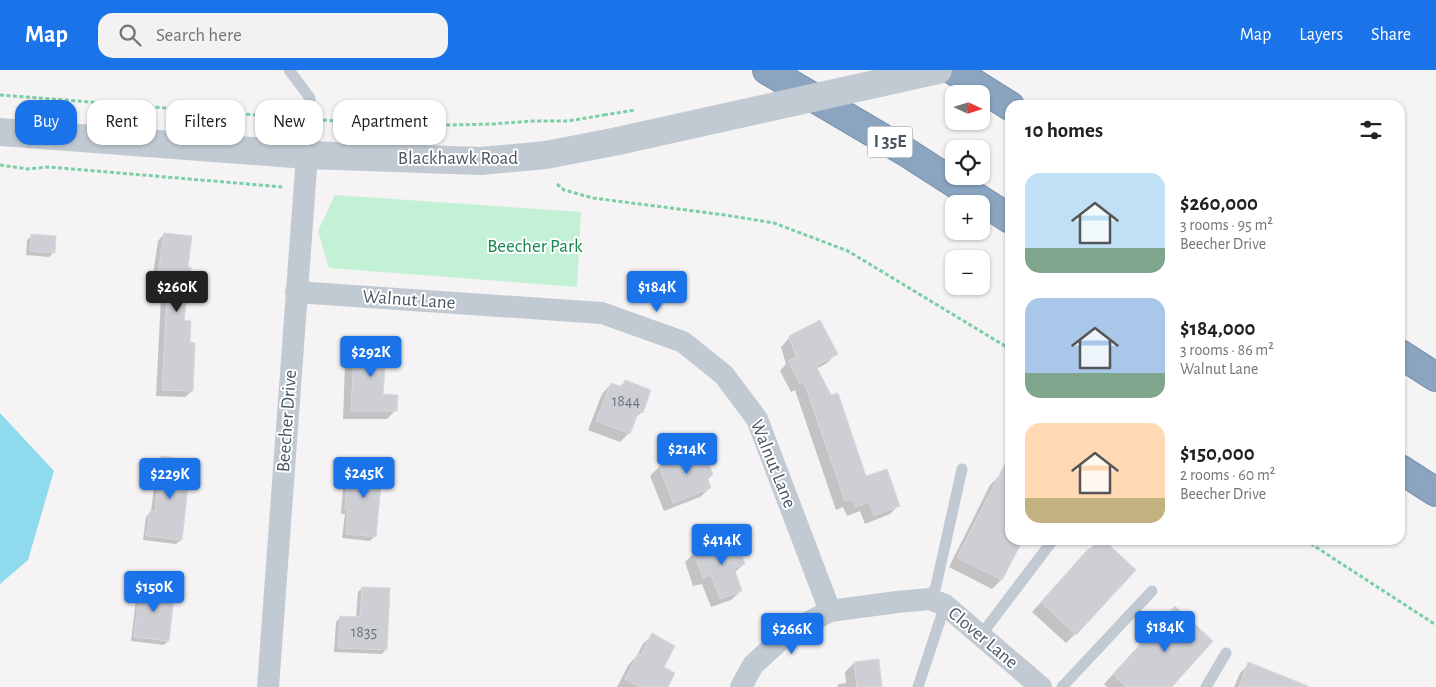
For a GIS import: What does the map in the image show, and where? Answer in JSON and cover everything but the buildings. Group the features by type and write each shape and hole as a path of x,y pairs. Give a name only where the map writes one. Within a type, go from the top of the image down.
{"highway":[{"name":"I 35E","path":"767,70 906,152 1005,216"},
{"path":"953,70 1005,103"},
{"path":"1405,357 1436,377"},
{"path":"1405,472 1436,492"}],"street":[{"name":"Blackhawk Road","path":"0,132 307,155 480,161 546,155 618,141 938,70"},
{"name":"Beecher Drive","path":"268,687 307,155"},
{"name":"Walnut Lane","path":"296,292 602,313 683,342 724,375 757,418 830,611"},
{"name":"Clover Lane","path":"830,611 897,602 938,602 981,635 1041,687"},
{"path":"741,687 753,665 788,633 830,611"}],"lane":[{"path":"290,70 310,98 307,155"},
{"path":"918,687 938,602 936,586 962,470"},
{"path":"981,635 1049,545"},
{"path":"1062,687 1152,591"},
{"path":"1206,687 1226,653"}],"path":[{"path":"0,165 28,170 50,167 272,186 305,187"},
{"path":"557,184 564,190 593,198 774,223 848,251 1005,346"},
{"path":"1313,545 1436,625"}],"green space":[{"name":"Beecher Park","path":"335,195 581,212 577,287 329,268 318,231"}],"water":[{"path":"0,413 54,471 28,560 0,584"}]}
